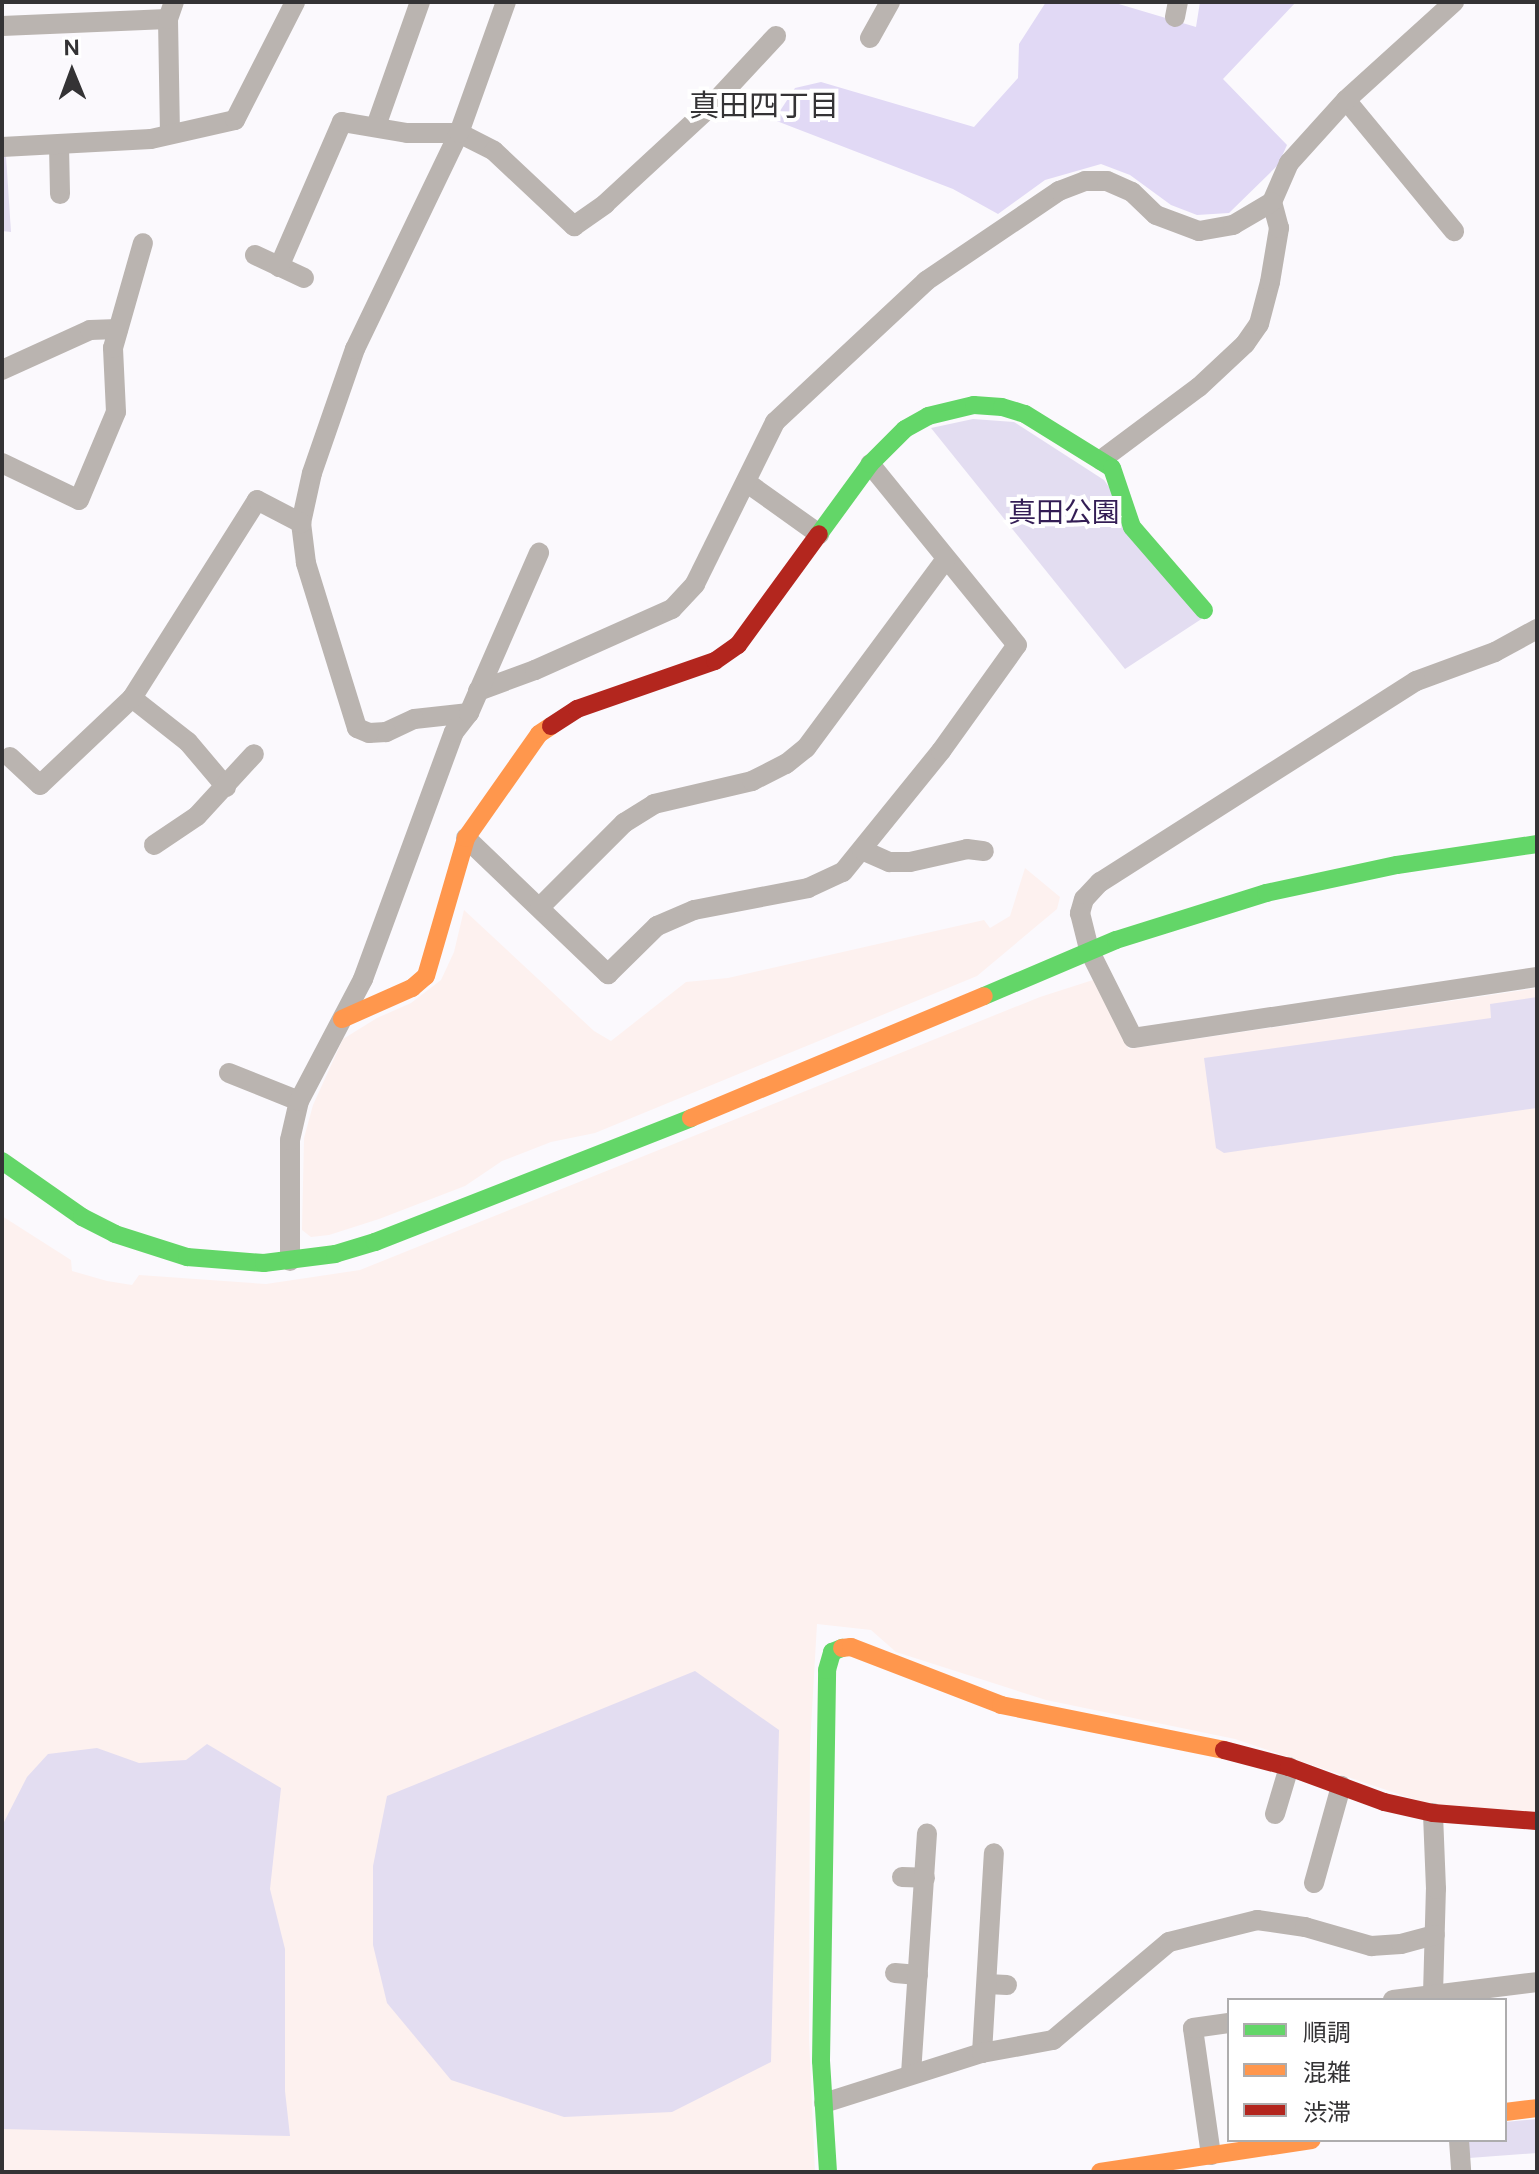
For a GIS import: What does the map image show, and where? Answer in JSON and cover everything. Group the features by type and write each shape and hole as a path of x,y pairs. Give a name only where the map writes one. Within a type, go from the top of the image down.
{"street":[{"path":"2,147 151,139 235,120 295,2"},
{"path":"376,126 420,2"},
{"path":"469,713 414,719 386,732 369,733 357,728 306,563 301,523 312,473 355,349 459,133 506,2"},
{"path":"870,38 890,2"},
{"path":"478,691 535,670 672,609 695,584 746,482 753,461 775,422 926,281 1059,191 1085,181 1107,181 1132,192 1156,215 1199,231 1233,225 1272,202 1289,163 1346,100 1454,2"},
{"path":"2,26 171,10 170,134"},
{"path":"279,267 342,122 407,133 459,133 494,151 574,226 605,204 710,107 776,36"},
{"path":"1346,100 1454,231"},
{"path":"59,145 60,194"},
{"path":"1101,460 1199,387 1245,344 1259,324 1279,228 1272,202"},
{"path":"2,463 79,500 116,412 113,348 143,243"},
{"path":"255,255 304,278"},
{"path":"2,370 90,330 118,329"},
{"path":"342,1019 412,988 426,976 466,838 539,734 577,709 715,661 738,645 870,464 917,422 948,408 974,405 1002,407 1025,414 1101,460 1112,468 1132,527 1204,610"},
{"path":"466,838 608,974 657,926 694,910 808,888 843,872 941,751 1017,645 870,464"},
{"path":"746,482 819,534"},
{"path":"10,757 40,785 132,698 257,500 301,523"},
{"path":"290,1261 290,1140 299,1101 384,931 454,732 469,713 539,553"},
{"path":"540,907 624,823 654,804 752,781 786,764 806,748 946,559"},
{"path":"1537,629 1495,652 1416,681 1100,882 1084,899 1080,913 1089,950 1133,1038 1537,977"},
{"path":"132,698 188,742 226,787"},
{"path":"154,845 197,816 254,754"},
{"path":"2,1161 82,1217 126,1238 199,1259 225,1262 290,1261 355,1249 763,1089 1089,950 1266,893 1397,865 1537,844"},
{"path":"862,850 889,862 910,862 967,849 984,851"},
{"path":"229,1073 299,1101"},
{"path":"828,2172 821,2061 827,1686 832,1652 851,1647 1001,1705 1289,1767 1384,1802 1433,1813 1537,1821"},
{"path":"1275,1814 1289,1767"},
{"path":"1314,1883 1341,1786"},
{"path":"1433,1813 1433,1994"},
{"path":"911,2074 927,1834"},
{"path":"982,2053 997,1984 982,1902 994,1853"},
{"path":"902,1877 925,1878"},
{"path":"824,2103 982,2053 1053,2040 1138,1964 1169,1942 1257,1920 1305,1927 1371,1946 1401,1944 1435,1935"},
{"path":"895,1973 918,1975"},
{"path":"1406,1998 1537,1982"},
{"path":"1211,2155 1193,2028 1227,2023"},
{"path":"1507,2112 1537,2108"},
{"path":"1100,2172 1299,2142"},
{"path":"1459,2142 1461,2172"}],"shaded area":[{"path":"1046,2 1112,2 1196,27 1200,2 1296,2 1223,79 1287,145 1278,165 1229,213 1197,215 1171,205 1130,175 1101,164 1045,180 998,214 953,189 774,120 795,88 821,82 974,127 1018,78 1019,44"},
{"path":"1025,868 1060,897 1057,909 977,976 595,1133 551,1142 502,1161 465,1186 379,1219 329,1235 311,1237 302,1230 304,1138 313,1105 343,1039 377,1018 411,1003 441,980 454,952 464,910 594,1031 611,1041 686,982 728,978 984,920 990,928 1010,916"},
{"path":"1093,980 1129,1049 1537,988 1537,1814 1428,1804 1235,1739 1046,1700 896,1652 871,1630 817,1624 810,1745 809,2039 815,2172 2,2172 2,1216 71,1260 72,1271 132,1285 139,1275 266,1284 360,1270 1040,997"}],"green space":[{"path":"2,156 6,156 11,232 2,231"},
{"name":"真田公園","path":"973,419 1014,422 1104,480 1203,618 1125,669 931,428"},
{"path":"1537,997 1537,1108 1224,1153 1216,1148 1204,1058 1491,1018 1490,1004"},
{"path":"695,1671 779,1730 771,2062 672,2112 564,2117 451,2080 387,2003 373,1945 373,1866 387,1796"},
{"path":"207,1744 281,1788 270,1889 285,1949 285,2091 290,2136 2,2129 2,1826 27,1777 48,1754 97,1748 139,1763 186,1760"},
{"path":"1537,2119 1537,2153 1469,2158 1467,2142 1507,2142 1507,2122"}],"traffic: fast":[{"path":"819,534 870,464 905,429 928,416 974,405 1002,407 1025,414 1112,468 1132,527 1204,610"},
{"path":"984,996 1116,940 1266,893 1397,865 1537,844"},
{"path":"2,1161 82,1217 115,1234 187,1257 264,1263 335,1254 375,1242 691,1118"},
{"path":"828,2172 821,2061 827,1670 832,1652 842,1648"}],"traffic: slow":[{"path":"342,1019 412,988 426,976 466,838 539,734 551,726"},
{"path":"691,1118 984,996"},
{"path":"842,1648 851,1647 1001,1705 1224,1750"},
{"path":"1507,2112 1537,2108"},
{"path":"1100,2172 1299,2142"}],"traffic: jam":[{"path":"551,726 577,709 715,661 738,645 819,534"},
{"path":"1224,1750 1289,1767 1384,1802 1433,1813 1537,1821"}],"district":[{"name":"真田四丁目","path":"764,106"}]}
